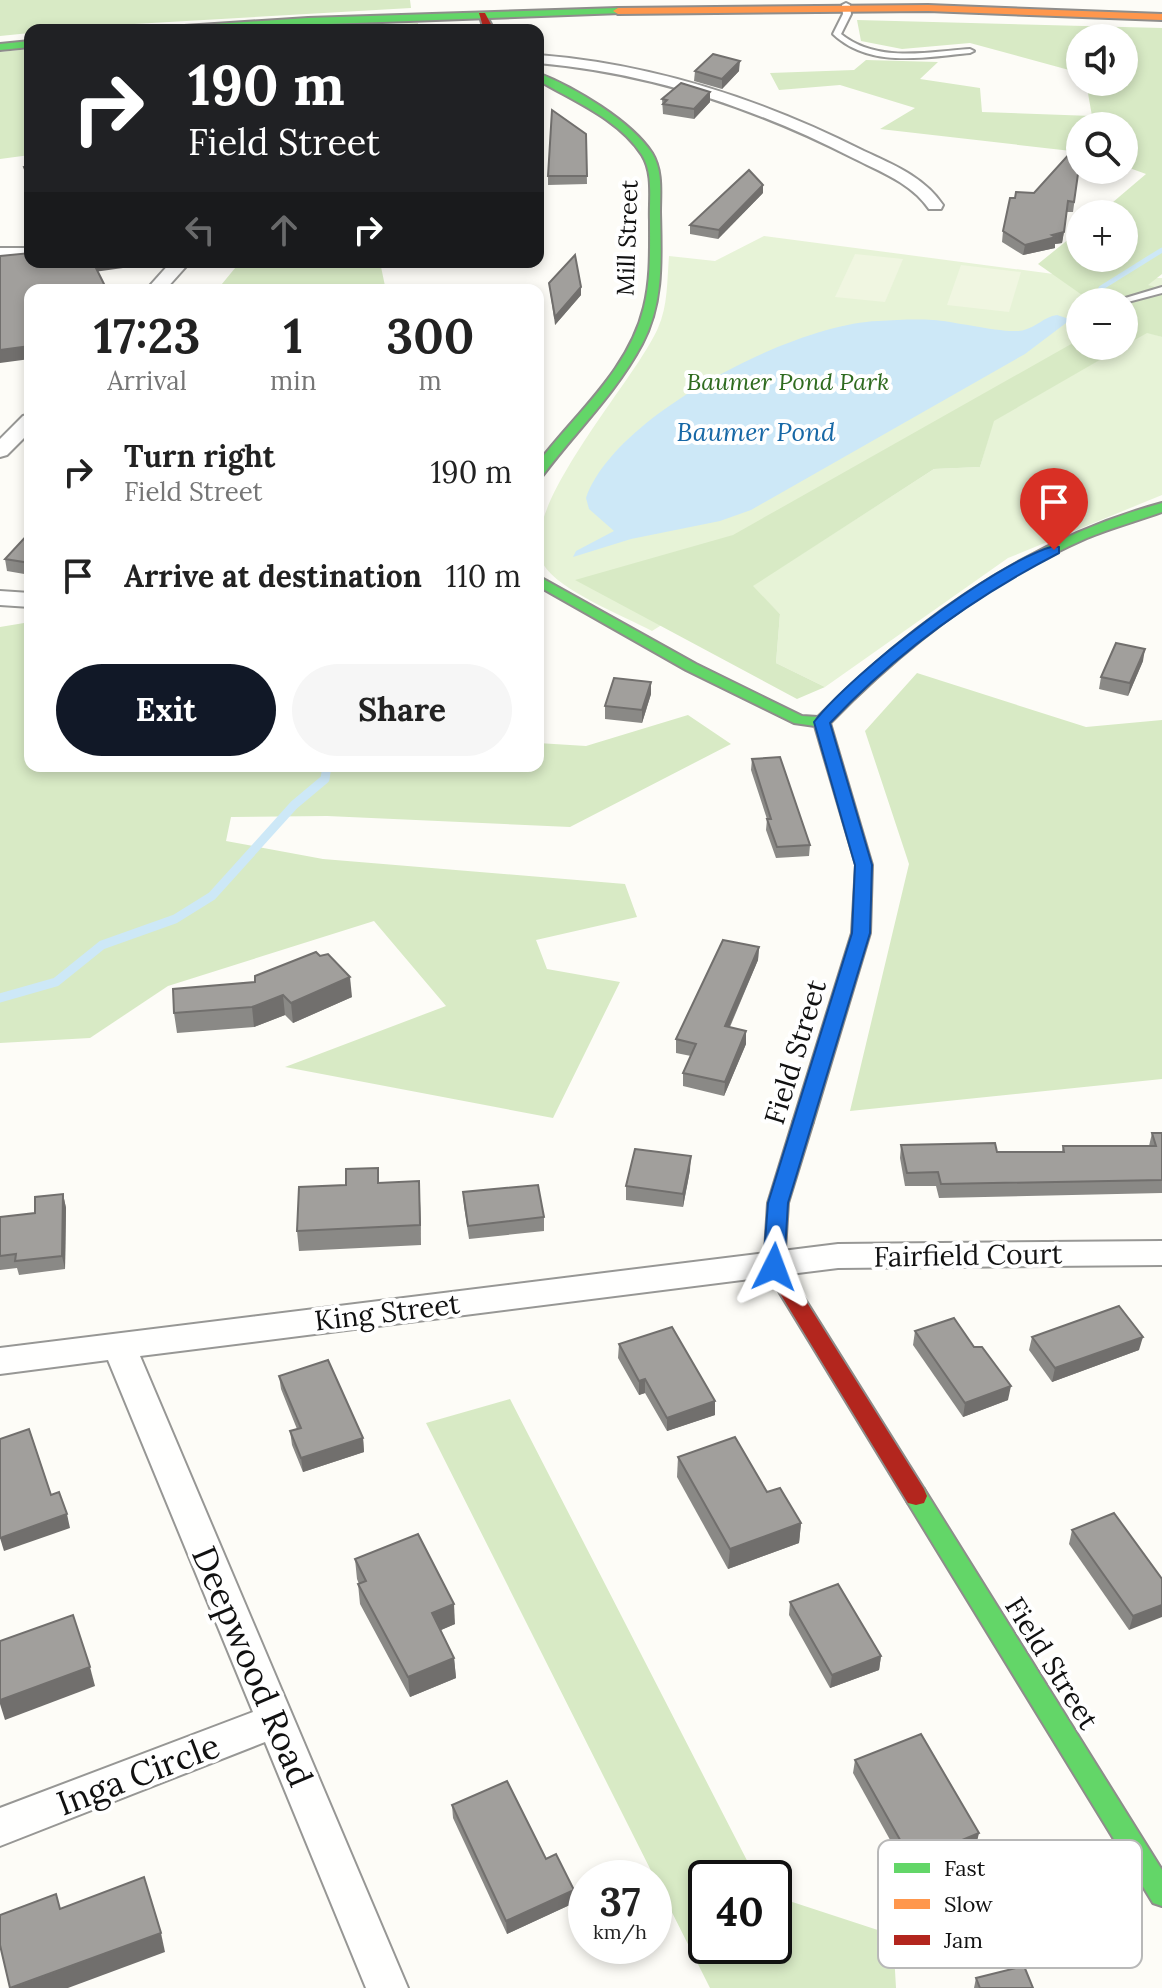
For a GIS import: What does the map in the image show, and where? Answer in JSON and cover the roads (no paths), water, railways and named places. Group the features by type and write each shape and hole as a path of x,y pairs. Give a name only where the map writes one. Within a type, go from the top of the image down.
{"street":[{"path":"407,24 846,5 1026,8 1162,17"},
{"path":"0,47 24,45"},
{"path":"544,60 670,82 765,110 891,171 924,191 935,205"},
{"name":"Mill Street","path":"544,80 639,142 650,157 654,170 654,277 645,322 631,352 544,464"},
{"path":"0,253 24,253"},
{"path":"161,284 175,268"},
{"path":"0,451 24,426"},
{"path":"544,583 691,667 799,720 822,722 867,674 999,578 1081,536 1162,507"},
{"path":"0,598 24,600"},
{"name":"Field Street","path":"822,722 864,865 861,933 778,1203 774,1267 1129,1840"},
{"name":"Fairfield Court","path":"774,1267 838,1256 1162,1253"},
{"name":"King Street","path":"0,1361 118,1344 774,1267"},
{"name":"Deepwood Road","path":"118,1344 387,1988"},
{"name":"Inga Circle","path":"0,1827 277,1720"},
{"name":"Field Street","path":"1142,1862 1162,1894"}],"lane":[{"path":"846,5 847,14 837,34 854,49 894,55 970,51"},
{"path":"1138,296 1162,290"}],"water":[{"name":"Baumer Pond","path":"1057,315 1066,318 1066,323 1025,354 751,510 720,521 631,539 573,557 576,551 614,531 589,509 586,498 603,467 632,436 669,406 756,356 842,326 878,321 933,320 1016,331 1028,329"}],"waterway":[{"path":"1101,288 1162,250"},
{"path":"0,998 56,982 102,945 175,919 212,896 294,805 325,779 326,772"}],"park label":[{"name":"Baumer Pond Park","path":"788,381"}]}
